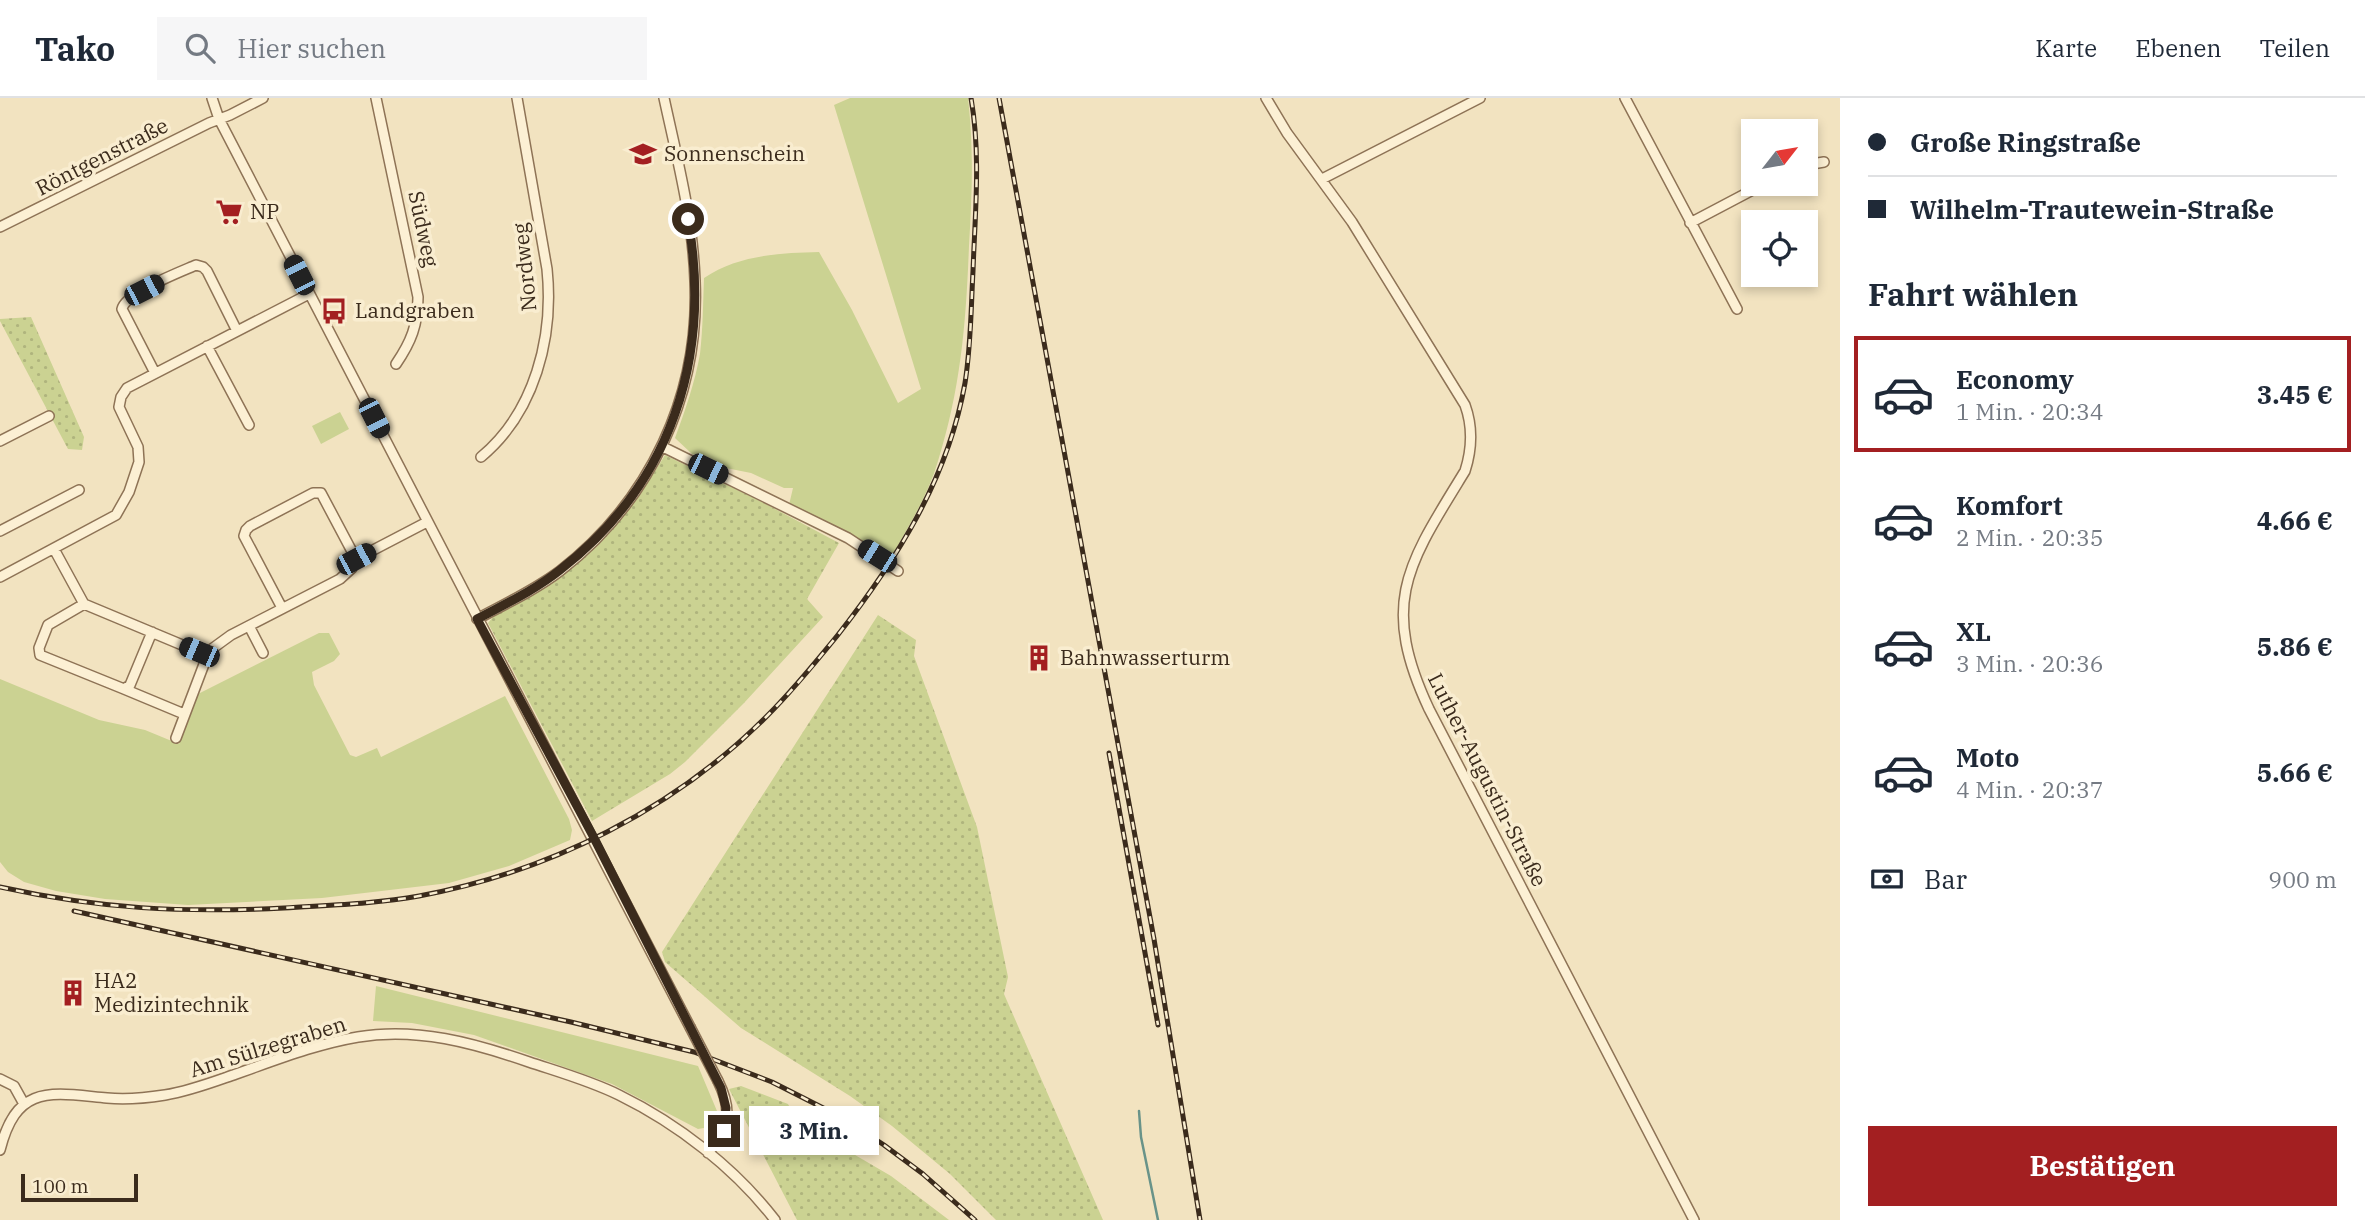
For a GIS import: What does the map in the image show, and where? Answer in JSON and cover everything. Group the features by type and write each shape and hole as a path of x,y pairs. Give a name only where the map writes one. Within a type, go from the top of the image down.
{"street":[{"path":"212,98 219,119 309,294 718,1081 724,1096 726,1120 722,1136 708,1153"},
{"name":"Röntgenstraße","path":"0,227 264,98"},
{"name":"Südweg","path":"376,98 418,298 414,333 396,364"},
{"name":"Nordweg","path":"481,457 514,421 539,366 547,333 550,297 547,269 517,98"},
{"path":"477,619 539,585 577,556 622,511 663,447 691,356 695,331 693,246 664,98"},
{"name":"Luther-Augustin-Straße","path":"1266,98 1287,133 1352,222 1448,375 1469,417 1471,447 1465,471 1414,560 1406,586 1403,625 1406,650 1429,709 1694,1220"},
{"path":"1322,179 1480,98"},
{"path":"1625,98 1737,309"},
{"path":"1818,163 1824,162"},
{"path":"1690,223 1741,196"},
{"path":"155,373 122,309 126,300 144,290 200,265 207,271 237,331"},
{"path":"0,577 116,515 136,474 139,453 136,440 121,414 119,401 127,388 309,294"},
{"path":"207,346 249,425"},
{"path":"0,441 49,416"},
{"path":"663,447 836,532 898,571"},
{"path":"0,531 79,490"},
{"path":"282,608 244,536 250,526 313,493 321,493 356,559"},
{"path":"176,738 209,652 231,635 340,579 352,568 356,559 427,522"},
{"path":"54,549 84,604 199,652 209,652"},
{"path":"84,604 48,625 38,648 40,655 184,715"},
{"path":"249,626 262,653"},
{"path":"124,689 130,685 152,632"},
{"name":"Am Sülzegraben","path":"24,1104 37,1097 57,1094 109,1098 175,1094 337,1041 383,1035 423,1035 487,1048 602,1088 657,1117 708,1153 747,1187 775,1220"},
{"path":"0,1079 14,1086 24,1104 11,1118 0,1150"}],"green space":[{"path":"850,98 968,98 970,117 970,227 964,328 957,381 934,474 917,512 889,561 789,505 793,488 784,488 751,473 726,468 710,458 692,454 675,438 700,354 704,278 731,264 759,257 819,252 852,310 898,403 921,389 834,105"},
{"path":"31,317 84,437 82,450 68,449 0,321"},
{"path":"340,412 349,429 321,444 312,426"},
{"path":"665,455 839,543 807,599 823,617 685,762 592,821 488,623 493,617 571,567 591,549 629,508"},
{"path":"878,615 916,640 914,656 977,827 1008,977 1004,994 1103,1220 996,1220 950,1174 892,1126 850,1096 741,1028 665,962 662,952"},
{"path":"319,633 329,633 340,654 334,661 312,672 314,685 350,755 356,757 377,748 381,757 505,696 569,819 572,830 570,840 509,866 449,883 322,898 188,905 105,899 56,891 24,882 8,872 0,862 0,679 99,720 145,730 179,744 194,696"},
{"path":"376,986 698,1066 717,1111 716,1126 698,1129 612,1084 474,1035 412,1023 373,1021"},
{"path":"741,1086 788,1104 797,1121 891,1176 949,1220 797,1220 729,1089"}],"waterway":[{"path":"1139,1111 1141,1137 1158,1220"}],"railway":[{"path":"0,887 107,905 211,910 368,903 419,896 515,871 607,832 693,780 732,749 786,696 859,608 917,517 946,452 965,383 970,341 976,184 976,141 971,98"},
{"path":"999,98 1154,939 1200,1220"},
{"path":"1109,753 1158,1025"},
{"path":"74,911 694,1052 772,1082 843,1118 923,1174 975,1220"}],"place":[{"name":"Sonnenschein","path":"643,154"},
{"name":"NP","path":"229,212"},
{"name":"Landgraben","path":"334,311"},
{"name":"Bahnwasserturm","path":"1039,658"},
{"name":"HA2 Medizintechnik","path":"73,993"}],"route":[{"path":"688,219 693,246 695,331 684,383 663,447 622,511 598,537 539,585 477,619 592,834 721,1088 726,1108 724,1131"}]}
